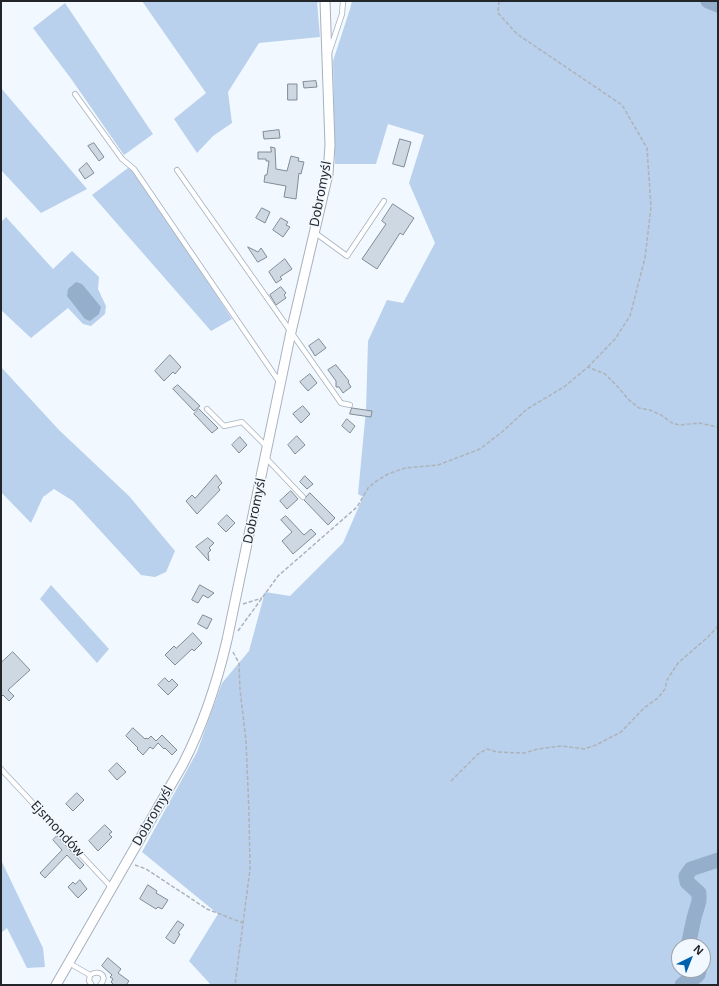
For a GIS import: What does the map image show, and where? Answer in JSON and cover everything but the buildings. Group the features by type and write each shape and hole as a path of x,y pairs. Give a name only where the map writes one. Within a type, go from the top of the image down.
{"street":[{"name":"Dobromyśl","path":"56,985 113,889 192,746 216,684 235,605 291,332 328,174 330,145 325,1"}],"lane":[{"path":"327,60 342,14 343,1"},
{"path":"75,94 122,159 134,169 281,384"},
{"path":"177,170 341,403 350,405"},
{"path":"314,232 347,256 384,201"},
{"path":"207,408 224,426 242,422 268,448"},
{"path":"266,458 303,498"},
{"name":"Ejsmondów","path":"1,769 113,889"},
{"path":"69,963 90,975"},
{"path":"92,985 89,981 90,975 94,972 98,972 104,979 100,985"}],"path":[{"path":"235,985 250,868 249,813 246,740 240,690 239,663 227,640 232,638 242,627 278,576 357,507 368,488 375,482 388,474 405,468 438,465 480,449 527,410 564,387 588,367 615,339 630,316 645,258 651,207 647,148 622,105 517,34 498,13 499,1"},
{"path":"588,367 605,374 628,399 639,408 650,410 661,415 672,423 680,425 699,423 718,427"},
{"path":"235,605 245,604 262,598"},
{"path":"450,781 478,754 487,749 497,752 524,753 538,749 562,746 584,749 596,745 621,732 644,708 658,698 665,689 667,680 678,663 708,637 718,626"},
{"path":"128,862 146,869 207,909 243,923"}],"shaded area":[{"path":"142,1 317,1 320,37 259,43 228,92 232,123 213,136 197,153 174,119 206,93"},
{"path":"352,1 718,1 718,985 211,985 189,961 218,914 142,852 197,752 222,683 249,651 265,592 290,596 343,543 363,497 358,494 366,410 368,341 387,300 403,303 435,243 409,183 424,135 388,124 376,164 335,164 333,61"},
{"path":"65,3 153,134 124,155 72,80 33,28"},
{"path":"1,88 87,189 41,213 1,170"},
{"path":"132,165 232,319 211,331 92,195"},
{"path":"6,217 53,269 72,251 99,277 98,289 106,306 105,314 91,326 83,324 68,308 31,338 1,310 1,222"},
{"path":"76,282 82,284 101,307 99,314 90,321 85,319 67,296 68,289"},
{"path":"1,367 59,430 129,496 175,551 166,572 155,577 141,575 73,501 54,489 43,497 31,523 1,492"},
{"path":"51,585 109,649 97,663 40,599"},
{"path":"1,860 43,948 45,967 27,968 7,928 1,933"}],"waterway":[{"path":"708,1 718,5"},
{"path":"690,938 699,901 699,893 687,882 686,876 691,869 718,860"},
{"path":"682,985 693,978"}]}
